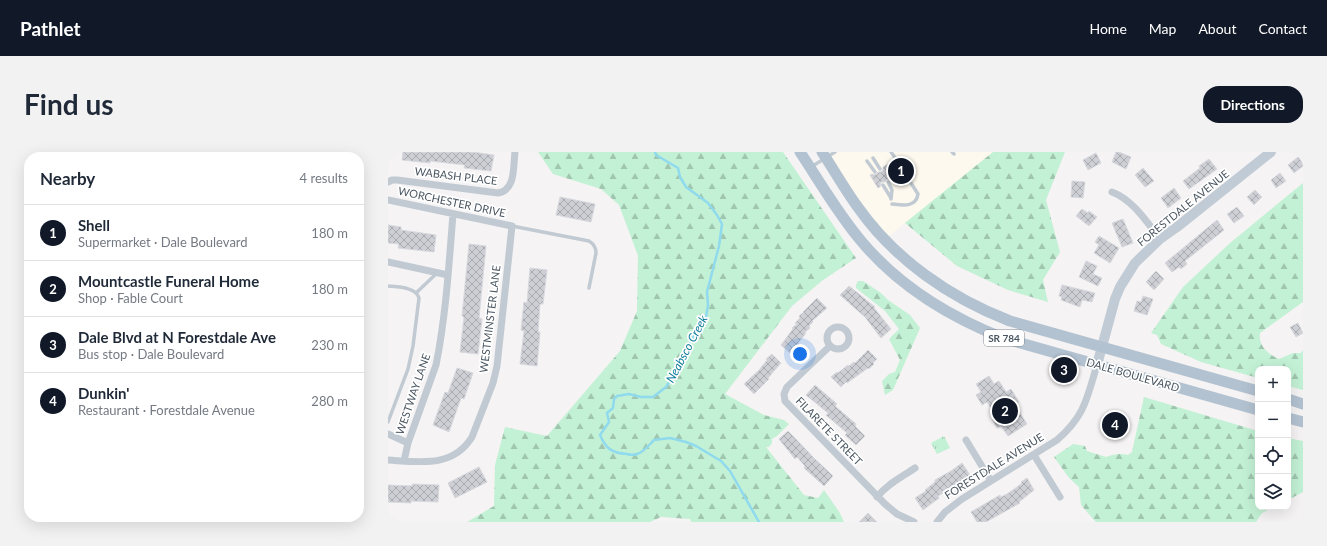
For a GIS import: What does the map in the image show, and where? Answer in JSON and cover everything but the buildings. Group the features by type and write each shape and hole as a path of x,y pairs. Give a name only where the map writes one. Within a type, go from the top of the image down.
{"main road":[{"name":"DALE BOULEVARD","path":"800,152 830,198 862,242 880,262 921,295 960,319 1003,338 1255,409"},
{"name":"DALE BOULEVARD","path":"827,154 857,206 872,225 906,260 925,275 971,304 990,314 1010,321 1255,390"},
{"path":"1291,401 1303,404"},
{"path":"1291,419 1303,422"}],"street":[{"name":"WABASH PLACE","path":"388,182 397,180 498,193 503,192 511,185 515,152"},
{"name":"FORESTDALE AVENUE","path":"937,522 950,507 1057,440 1068,431 1076,421 1085,404 1115,299 1120,286 1135,263 1160,239 1271,152"},
{"path":"1112,192 1125,198 1143,217 1160,239"},
{"name":"WORCHESTER DRIVE","path":"388,200 512,226"},
{"name":"WESTWAY LANE","path":"404,461 408,444 439,353 453,214"},
{"name":"WESTMINSTER LANE","path":"388,460 427,462 447,459 462,450 472,437 493,383 497,366 512,226"},
{"path":"388,262 448,275"},
{"name":"FILARETE STREET","path":"830,346 787,387 783,397 788,405 877,497 897,514 914,522"},
{"path":"388,434 408,444"},
{"path":"966,440 991,481"},
{"path":"1034,454 1060,497"},
{"path":"877,497 888,485 915,468"}],"lane":[{"path":"891,152 896,159"},
{"path":"810,167 827,154"},
{"path":"873,158 880,169"},
{"path":"867,161 875,172"},
{"path":"892,204 906,205 912,204 916,201 918,194 909,180"},
{"path":"883,185 891,199 892,190 888,182"},
{"path":"512,226 589,241 593,244 596,248 596,252 589,288"},
{"path":"416,293 437,273"},
{"path":"388,286 412,290 419,298 412,354 402,387 388,422"}],"shaded area":[{"path":"822,152 993,152 885,239"}],"green space":[{"path":"538,152 783,152 856,258 823,280 792,306 725,394 764,415 784,420 789,424 772,439 772,443 769,447 766,447 804,495 818,498 824,490 840,513 844,522 691,522 690,519 661,517 650,522 467,522 494,506 495,465 505,427 547,436 620,351 637,311 638,256 619,205 601,189 553,174"},
{"path":"993,152 1065,152 1046,200 1060,252 1043,280 1048,302 1008,290 957,266 905,223"},
{"path":"1303,183 1303,302 1260,333 1260,338 1262,346 1271,355 1279,359 1293,353 1301,353 1303,350 1303,390 1291,387 1291,366 1255,366 1255,377 1201,362 1161,344 1157,335 1151,333 1183,287 1230,243"},
{"path":"858,281 863,281 881,293 888,300 910,315 920,328 893,390 885,395 882,381 889,374 895,372 900,360 889,339 899,329 885,311 856,288"},
{"path":"1144,397 1255,430 1255,510 1268,510 1262,513 1256,522 1096,522 1081,505 1079,487 1069,478 1054,457 1073,444 1085,446 1087,451 1106,457 1117,454 1128,455 1132,452"},
{"path":"944,436 950,448 937,454 931,443"},
{"path":"1291,439 1303,441 1303,492 1291,498"}],"waterway":[{"name":"Neabsco Creek","path":"655,152 656,155 678,168 680,177 686,187 708,203 722,224 719,246 707,292 708,305 706,317 676,365 671,379 666,387 653,397 641,397 629,394 617,396 614,399 613,408 607,413 609,422 600,435 607,447 617,453 629,455 642,452 654,440 670,438 696,446 721,461 730,471 759,522"}],"place":[{"name":"Shell","path":"901,171"},
{"name":"Dale Blvd at N Forestdale Ave","path":"1064,370"},
{"name":"Mountcastle Funeral Home","path":"1005,411"},
{"name":"Dunkin'","path":"1115,425"}]}
